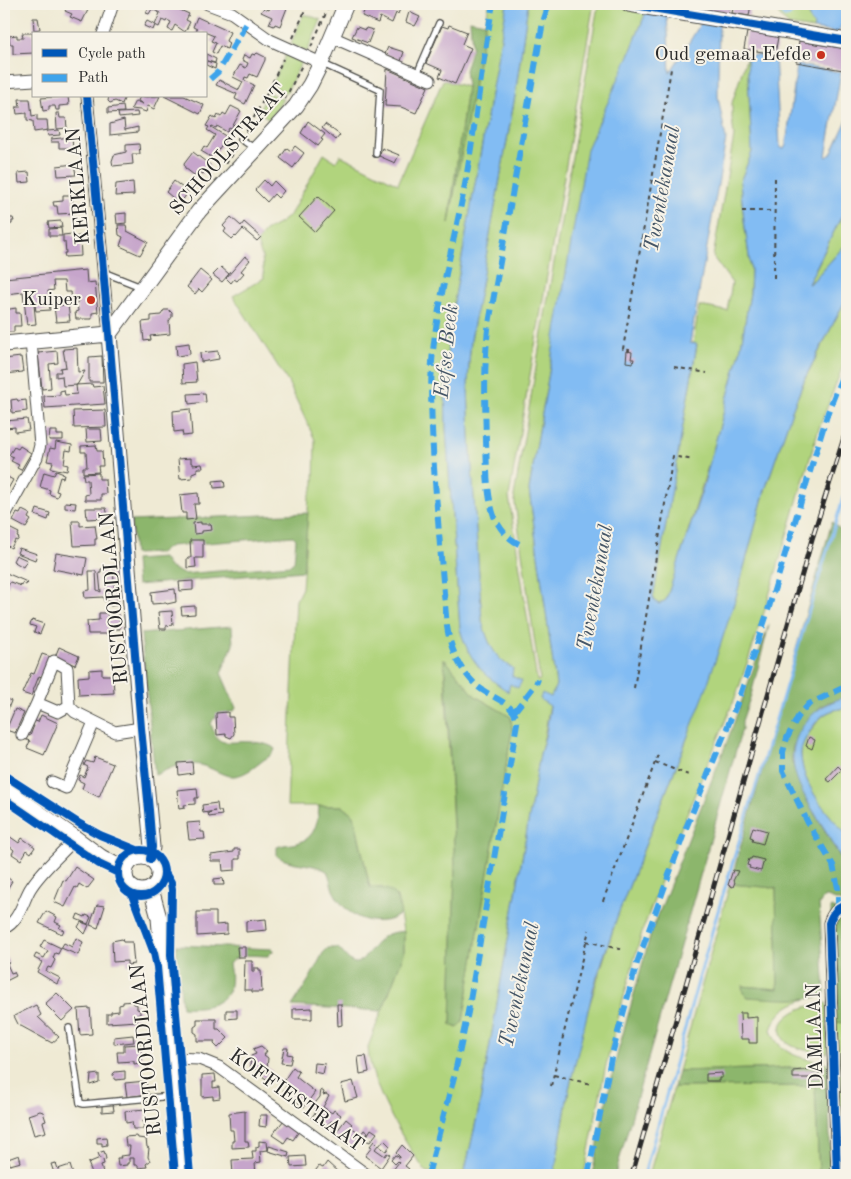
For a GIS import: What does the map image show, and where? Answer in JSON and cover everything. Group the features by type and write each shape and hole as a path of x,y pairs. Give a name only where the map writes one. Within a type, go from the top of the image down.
{"street":[{"path":"104,32 113,4"},
{"path":"208,4 232,13 270,40 321,63"},
{"name":"SCHOOLSTRAAT","path":"110,334 198,211 296,106 310,85 321,63 346,4"},
{"path":"635,5 847,41"},
{"path":"332,37 430,80"},
{"path":"4,82 32,80"},
{"name":"KERKLAAN","path":"87,98 103,272"},
{"path":"4,344 110,334 103,272"},
{"name":"RUSTOORDLAAN","path":"110,334 152,847 150,859"},
{"path":"4,517 37,456 40,445 31,341"},
{"path":"22,735 54,661 67,668 69,706 75,712 115,732 141,728"},
{"path":"37,703 58,712 69,706"},
{"path":"52,782 66,788 94,722"},
{"path":"4,789 77,838 101,857 128,866"},
{"path":"4,928 15,918 32,885 77,838"},
{"path":"139,857 150,859 156,864 159,875 157,883 146,890 134,890 128,885 125,878 128,866 139,857"},
{"name":"RUSTOORDLAAN","path":"146,890 149,920 161,948 180,1175"},
{"name":"DAMLAAN","path":"837,1175 829,929 830,918 838,908 847,904"},
{"name":"KOFFIESTRAAT","path":"171,1058 199,1059 219,1067 367,1175"}],"lane":[{"path":"417,74 439,23"},
{"path":"321,63 380,90 376,154"},
{"path":"241,139 255,150"},
{"path":"103,272 143,288"},
{"path":"69,1028 80,1103 174,1096"}],"path":[{"path":"224,183 220,177 222,168 266,95 308,4"},
{"path":"628,352 629,350 623,349 671,69"},
{"path":"774,278 775,178"},
{"path":"742,211 774,211"},
{"path":"674,367 708,373"},
{"path":"634,688 673,456 692,460"},
{"path":"604,900 659,752"},
{"path":"655,762 691,776"},
{"path":"551,1086 589,930"},
{"path":"586,941 624,950"},
{"path":"554,1075 591,1084"}],"green space":[{"path":"489,4 507,4 449,330 445,382 446,429 460,629 463,638 501,686 508,691 513,668 501,660 492,648 482,621 468,387 471,340 515,96 528,4 593,4 509,497 537,681 540,680 514,496 597,11 601,5 607,4 646,12 630,53 552,355 529,490 556,685 540,754 479,1108 464,1175 431,1175 432,1173 426,1172 417,1160 389,1112 374,1078 368,1047 404,953 404,936 397,897 381,887 370,887 354,815 342,806 287,806 296,600 302,588 309,497 314,484 315,440 288,382 233,296 264,278 262,257 257,243 265,231 290,215 324,154 336,162 340,155 398,184 443,80 467,87 451,205","holes":["444,659 475,696 511,717 512,730 463,1021 457,1028 451,1025 455,865"]},
{"path":"774,4 788,4 785,6 810,4 809,17 814,26 813,29 788,25 773,8"},
{"path":"303,15 321,20 307,52 291,44"},
{"path":"470,20 485,23 449,223 467,87 465,70 472,47"},
{"path":"287,52 303,59 286,93 272,85"},
{"path":"747,56 752,152 740,182 751,271 750,293 740,352 714,447 670,590 666,600 659,604 653,597 697,345 693,343 699,306 727,311 732,283 713,257 734,136 732,103"},
{"path":"268,93 283,99 269,120 259,111"},
{"path":"847,205 847,243 808,285"},
{"path":"847,297 847,355 818,431 762,619 737,693 683,823 642,932 606,1065 584,1175 554,1175 569,1089 585,1019 617,917 685,744 736,597 765,490 792,411 805,379"},
{"path":"308,513 303,571 137,585 135,560 163,558 169,567 183,574 290,565 294,562 296,539 293,536 170,546 160,553 134,554 131,521"},
{"path":"832,522 847,536 847,698 829,702 820,707 793,746 792,762 806,799 847,869 847,904 824,897 819,904 825,993 811,998 800,999 748,997 743,993 742,986 778,989 776,888 730,884"},
{"path":"769,625 751,695 742,721 742,729 615,1175 592,1175 617,1055 651,933 728,739"},
{"path":"232,626 233,645 221,673 236,708 234,711 217,716 211,724 219,740 263,743 275,749 273,753 249,771 239,775 231,776 199,765 184,764 155,775 141,634"},
{"path":"444,658 475,696 511,717 512,730 463,1021 458,1028 451,1025 455,865"},
{"path":"847,708 847,835 824,809 811,789 803,767 801,752 806,738 820,719 831,711"},
{"path":"319,806 342,806 354,815 370,887 389,890 393,893 401,914 385,921 359,918 341,904 333,890 327,871 277,856 277,847 303,841 312,834 318,818"},
{"path":"730,884 776,888 778,989 742,986 748,997 811,998 786,1008 777,1018 771,1030 780,1046 786,1051 802,1058 828,1063 828,1067 678,1071"},
{"path":"831,907 847,913 846,1023 834,1022"},
{"path":"404,931 404,953 382,1011 292,1006 323,953 328,948 338,948 353,963 356,963 363,959 384,936"},
{"path":"176,945 273,949 273,951 268,956 242,956 233,960 229,964 230,987 221,1000 204,1006 182,1007"},
{"path":"827,1003 828,1053 798,1048 785,1041 781,1028 784,1020 803,1008"},
{"path":"847,1013 847,1175 840,1175 836,1022"},
{"path":"828,1067 831,1175 819,1175 815,1086 674,1087 678,1071"},
{"path":"815,1086 819,1175 649,1175 674,1087"}],"water":[{"path":"507,4 528,4 515,96 471,340 468,387 482,621 489,642 496,654 513,668 512,676 522,681 518,688 510,684 508,692 479,667 467,649 460,629 446,429 445,382 449,330"},
{"name":"Twentekanaal","path":"705,4 723,4 719,26 718,97 726,139 690,343 697,344 653,597 659,604 666,600 703,487 740,352 750,293 751,271 740,182 752,152 747,56 760,55 762,60 762,55 775,55 780,147 784,149 797,65 841,72 826,156 831,154 847,120 847,205 808,284 847,243 847,297 805,378 792,411 765,490 736,597 704,695 617,917 594,986 569,1089 554,1175 464,1175 479,1108 540,754 546,733 550,706 540,699 542,693 551,697 556,685 529,490 587,149 630,53 646,12 667,14 670,73 701,23"},
{"path":"810,4 847,4 847,20 841,26 838,33 813,29 814,26 809,18"},
{"path":"847,698 847,708 834,710 821,717 810,731 801,749 801,756 806,778 811,789 824,809 847,835 847,869 802,792 794,766 793,753 796,739 811,716 830,703"}],"building":[{"path":"69,4 84,4 82,8 88,10 82,22 70,17 72,14 65,11"},
{"path":"150,4 167,4 189,14 186,20 190,22 185,32 175,25 172,31 168,29 171,22 167,20 166,22 162,20 159,27 155,25 160,13 152,9 149,14 146,13"},
{"path":"271,4 287,8 280,26 269,24 272,17 261,12 264,8 269,10"},
{"path":"383,4 391,4 400,9 392,23 380,17 378,23 362,16 366,7 372,10 373,6 381,9"},
{"path":"696,4 730,6 729,15 695,9"},
{"path":"734,4 751,4 749,16 732,13"},
{"path":"409,12 420,17 415,26 406,22"},
{"path":"197,17 230,32 226,41 229,43 227,49 220,46 216,54 212,52 216,43 211,41 214,36 208,32 196,32 197,29 193,27"},
{"path":"33,18 38,18 40,29 34,30"},
{"path":"147,21 155,25 153,30 144,26"},
{"path":"449,25 467,32 462,44 471,48 455,84 439,77 442,70 426,63 442,26 448,28"},
{"path":"357,27 373,30 368,43 352,37"},
{"path":"747,32 778,37 775,54 744,49"},
{"path":"22,33 32,33 32,53 13,54 13,44 10,44 9,36 17,35 17,38 23,38"},
{"name":"Oud gemaal Eefde","path":"799,41 847,49 843,70 796,62"},
{"path":"388,47 404,52 401,61 385,54"},
{"path":"257,53 265,57 265,60 257,77 250,74 248,78 245,77 244,80 254,85 245,104 235,99 237,94 216,85 219,80 239,90 243,82 233,77 240,65 246,68 248,63 242,60 244,55 250,58 252,54 255,55"},
{"path":"208,55 216,59 215,63 208,61"},
{"path":"208,61 216,64 215,69 208,66"},
{"path":"387,69 428,87 416,113 401,107 385,106"},
{"path":"41,98 68,98 69,105 59,106 59,110 56,110 55,106 49,106 49,110 43,111"},
{"path":"109,98 124,98 122,104 115,101 110,103"},
{"path":"139,98 159,98 154,109 148,106 146,112 131,109 135,101 143,104 138,101"},
{"path":"168,98 188,98 204,105 200,114"},
{"path":"19,99 30,99 32,116 37,115 37,120 47,120 48,130 34,132 33,121 27,120 27,113 17,114 16,107 20,107"},
{"path":"123,106 124,112 108,113 108,108"},
{"path":"231,106 241,111 231,129 229,128 227,132 217,126 216,128 211,127 227,137 211,157 201,151 204,146 207,148 215,135 207,130 209,127 206,126 212,116 216,119 218,115 221,117 223,113 226,115"},
{"path":"137,112 138,116 119,118 118,113"},
{"path":"56,113 59,113 60,118 66,118 67,128 57,129"},
{"path":"124,120 125,130 138,127 138,132 110,135 110,124"},
{"path":"308,121 325,134 318,146 301,133"},
{"path":"325,124 340,135 336,140 322,128"},
{"path":"59,130 60,135 48,136 47,131"},
{"path":"72,137 73,150 59,148 59,142 51,142 51,139"},
{"path":"139,144 140,154 132,154 133,164 113,166 114,155 126,152 126,145"},
{"path":"295,146 304,153 293,168 280,158 287,148 291,151"},
{"path":"382,148 399,155 395,163 379,156"},
{"path":"193,152 210,165 203,174 198,171 194,175 185,168 184,164"},
{"path":"74,164 76,175 58,176 57,166"},
{"path":"29,172 30,182 19,183 18,173"},
{"path":"264,180 270,186 274,181 284,191 278,198 274,194 267,202 255,190"},
{"path":"174,181 188,192 180,204 166,192"},
{"path":"133,182 134,195 115,196 116,184"},
{"path":"63,195 72,195 74,213 58,214 57,206 54,206 53,202 63,201"},
{"path":"318,196 334,211 315,232 299,217"},
{"path":"4,209 6,209 7,218 13,218 14,221 12,221 12,224 6,225 7,236 4,236"},
{"path":"126,213 126,223 117,224 116,214"},
{"path":"231,217 241,226 244,222 261,237 257,241 243,229 232,239 224,232 226,229 223,226"},
{"path":"61,221 62,227 49,228 48,222"},
{"path":"118,225 126,225 127,231 148,242 140,255 120,246 123,237 119,235"},
{"path":"61,228 62,236 49,236 49,229"},
{"path":"72,234 73,237 80,236 81,256 65,257 63,235"},
{"path":"245,256 250,260 241,271 244,273 237,281 234,279 231,283 226,278"},
{"path":"221,267 229,274 222,282 213,275"},
{"path":"86,270 87,283 95,282 98,312 92,313 92,319 76,319 75,312 78,311 77,302 79,300 72,301 71,292 65,292 64,281 53,281 54,290 48,291 50,310 36,311 34,305 36,324 27,325 23,292 6,294 7,304 4,304 4,278"},
{"path":"200,270 212,280 202,292 199,289 195,294 187,287"},
{"path":"68,305 70,321 56,322 54,306"},
{"path":"16,308 16,313 20,313 21,326 14,326 14,332 5,332 4,310"},
{"path":"164,310 169,310 172,313 169,321 170,334 150,336 151,340 144,341 142,322 151,321 151,316 161,315"},
{"path":"189,343 190,354 177,356 176,345"},
{"path":"77,348 78,372 85,371 77,385 63,386 62,376 56,377 56,372 61,372 60,368 66,367 63,349"},
{"path":"57,351 58,363 49,364 51,388 42,389 38,353"},
{"path":"218,351 219,359 201,362 200,353"},
{"path":"627,351 632,352 631,359 634,359 633,363 626,362"},
{"path":"102,356 103,382 89,382 89,357"},
{"path":"21,357 23,372 4,374 4,359"},
{"path":"195,362 197,382 183,383 182,364"},
{"path":"92,384 93,387 103,386 105,404 45,408 44,396 60,395 60,391 64,390 65,395 77,394 76,385"},
{"path":"205,393 206,402 189,404 188,394"},
{"path":"17,399 18,401 26,400 27,411 12,413 11,400"},
{"path":"190,409 192,435 183,436 182,431 174,432 173,411"},
{"path":"105,410 106,427 74,428 73,411"},
{"path":"27,419 29,430 15,432 15,427 6,428 5,421"},
{"path":"86,429 101,429 102,441 87,442"},
{"path":"50,431 57,431 57,435 63,435 63,440 49,440"},
{"path":"56,442 72,445 71,451 66,450 64,464 68,465 67,471 51,468 53,462 47,461 50,448 55,449"},
{"path":"96,445 97,451 102,451 103,466 98,466 99,472 83,473 83,467 87,467 86,452 81,452 81,446"},
{"path":"20,446 31,453 21,470 17,468 19,465 11,461 14,457 9,455 14,447 18,449"},
{"path":"191,458 193,465 202,464 203,468 197,468 197,471 192,473 192,478 180,479 178,459"},
{"path":"56,471 64,474 63,478 60,477 56,491 59,492 57,497 49,494 50,490 40,487 44,472 54,475"},
{"path":"99,473 99,479 105,479 106,494 101,494 101,500 85,500 85,495 89,494 88,480 84,480 83,474"},
{"path":"4,475 13,480 4,496"},
{"path":"224,480 225,487 214,488 213,481"},
{"path":"198,493 199,504 194,504 196,519 186,520 186,513 182,513 180,495"},
{"path":"65,502 76,503 75,509 65,508"},
{"path":"86,508 106,508 108,516 107,518 87,519"},
{"path":"37,509 50,513 48,520 35,515"},
{"path":"22,510 30,514 28,518 31,520 26,528 13,521 17,513 20,514"},
{"path":"72,521 80,521 80,526 95,525 97,539 95,539 95,545 74,546"},
{"path":"201,522 201,524 211,524 212,530 194,534 193,523"},
{"path":"9,528 19,533 17,537 19,538 17,541 15,540 11,548 4,544 4,537"},
{"path":"190,540 203,540 203,558 195,558 196,567 187,568 187,558 191,558"},
{"path":"19,548 37,554 35,560 17,553"},
{"path":"56,553 87,558 84,575 53,569"},
{"path":"16,555 27,560 23,567 13,561"},
{"path":"113,568 115,595 118,600 117,605 110,606 109,601 104,601 103,597 85,598 84,591 90,590 89,571 96,571 97,590 101,592 99,573 101,573 101,569"},
{"path":"4,572 27,582 26,585 22,583 21,586 10,582 8,586 4,584"},
{"path":"193,581 193,590 180,591 179,582"},
{"path":"175,589 176,602 152,604 151,592"},
{"path":"195,606 195,614 182,615 181,607"},
{"path":"172,611 173,625 166,626 166,629 160,629 158,612"},
{"path":"99,613 107,613 108,617 119,615 120,629 108,629 109,634 88,634 87,621 99,620"},
{"path":"32,620 44,624 40,634 34,632 36,627 30,625"},
{"path":"59,647 79,656 75,665 55,657"},
{"path":"42,654 51,657 42,677 39,676 31,696 22,693 31,673 34,674"},
{"path":"102,669 102,675 113,675 114,693 79,695 78,677 89,676 89,670"},
{"path":"5,698 11,701 4,719 4,700"},
{"path":"15,709 24,713 15,733 6,730"},
{"path":"228,712 228,717 233,717 234,734 231,738 226,736 226,734 217,735 216,713"},
{"path":"41,715 58,723 44,755 27,748 30,741 24,739 26,734 30,736 34,726 30,724 32,720 38,722"},
{"path":"809,737 815,740 812,749 806,746"},
{"path":"95,757 113,764 99,797 82,789 84,783 78,780 80,775 84,777 88,767 84,765 86,761 93,763"},
{"path":"192,762 193,773 179,775 178,763"},
{"path":"838,766 842,770 830,782 826,779"},
{"path":"197,788 198,798 195,798 195,804 184,805 185,808 179,809 177,790"},
{"path":"217,803 218,811 221,811 222,815 209,817 208,813 215,811 203,813 202,805"},
{"path":"200,822 201,832 204,832 205,839 189,840 187,823"},
{"path":"753,827 767,831 763,844 752,841 753,838 750,837"},
{"path":"9,836 19,843 22,838 35,847 31,853 27,850 21,860 12,854 14,850 8,845 6,848 4,847"},
{"path":"234,849 240,849 240,859 235,859 235,870 223,871 222,861 211,861 211,855 234,852"},
{"path":"752,857 764,860 761,871 749,868 750,866 747,865"},
{"path":"75,867 94,880 87,889 79,884 77,888 75,887 65,907 54,902 63,880 66,881"},
{"path":"733,870 738,871 733,881 735,882 733,887 728,885"},
{"path":"4,875 12,881 6,891 4,889"},
{"path":"223,878 224,885 214,885 214,879"},
{"path":"97,905 105,906 98,928 90,925"},
{"path":"46,911 57,917 55,922 61,925 59,928 64,930 62,934 39,923"},
{"path":"197,912 216,912 216,925 227,924 227,934 197,936"},
{"path":"78,914 91,917 88,924 76,919"},
{"path":"266,919 267,930 246,932 246,921"},
{"path":"81,922 89,925 85,934 78,927"},
{"path":"76,938 83,942 78,955 61,948 64,943 72,947"},
{"path":"122,939 123,942 132,942 134,964 127,965 127,961 113,962 112,941"},
{"path":"44,940 61,948 58,954 55,953 53,958 55,960 51,968 48,967 46,971 60,978 57,984 37,972 42,962 34,958 36,954 44,958 48,951 40,947"},
{"path":"237,947 245,947 245,957 238,957"},
{"path":"7,958 9,963 7,964 11,973 14,972 16,976 6,981 4,960"},
{"path":"245,961 252,961 252,972 254,972 254,968 259,968 259,971 261,971 262,992 244,990"},
{"path":"57,993 74,1010 62,1021 45,1004"},
{"path":"132,1001 133,1004 137,1004 137,1009 140,1010 140,1014 137,1015 138,1021 107,1023 107,1014 119,1011 119,1005 123,1004 123,1002"},
{"path":"337,1004 341,1004 342,1025 338,1026"},
{"path":"36,1005 41,1015 38,1017 59,1037 52,1043 19,1026 14,1016"},
{"path":"90,1008 92,1034 80,1035 78,1009"},
{"path":"312,1008 312,1019 293,1019 293,1009"},
{"path":"226,1010 237,1010 237,1018 226,1019"},
{"path":"740,1013 746,1013 746,1018 757,1017 757,1043 749,1043 749,1039 741,1039"},
{"path":"197,1019 216,1019 216,1029 219,1029 228,1038 218,1048 214,1044 215,1041 197,1041 194,1027 197,1025"},
{"path":"133,1035 134,1042 114,1044 114,1037"},
{"path":"140,1044 142,1060 140,1060 140,1063 134,1064 134,1061 118,1062 117,1052 124,1052 124,1045"},
{"path":"261,1046 267,1051 264,1055 268,1058 267,1068 272,1071 271,1076 266,1079 262,1076 262,1070 258,1071 250,1066 251,1056 256,1054 253,1049"},
{"path":"284,1048 288,1048 287,1054 292,1055 290,1064 281,1063"},
{"path":"366,1056 369,1072 360,1074 358,1057"},
{"path":"315,1063 325,1064 323,1074 314,1072"},
{"path":"293,1067 299,1072 296,1077 315,1092 304,1107 283,1091 287,1086 284,1080"},
{"path":"819,1069 819,1078 793,1078 793,1071"},
{"path":"125,1071 125,1079 114,1079 113,1074 115,1072"},
{"path":"722,1073 722,1078 719,1078 719,1081 706,1081 706,1074"},
{"path":"99,1074 99,1082 90,1085 91,1075"},
{"path":"215,1074 216,1082 213,1082 213,1088 219,1087 220,1098 213,1099 213,1096 202,1097 202,1075"},
{"path":"146,1081 148,1094 127,1097 125,1083"},
{"path":"353,1081 358,1098 345,1101 341,1084"},
{"path":"321,1090 324,1092 323,1095 329,1096 323,1107 332,1113 334,1110 341,1115 335,1123 331,1121 325,1128 311,1118 317,1110 312,1107 320,1097"},
{"path":"113,1104 114,1111 102,1112 102,1105"},
{"path":"145,1109 146,1121 143,1121 144,1129 133,1129 132,1122 126,1123 125,1111"},
{"path":"40,1111 43,1112 46,1121 43,1122 46,1132 34,1135 28,1115"},
{"path":"245,1111 245,1141 248,1141 249,1147 232,1148 232,1141 234,1141 233,1130 230,1130 229,1113"},
{"path":"260,1115 267,1115 266,1127 259,1126"},
{"path":"346,1119 352,1124 350,1126 359,1133 356,1137 360,1139 352,1148 334,1135"},
{"path":"284,1120 299,1131 293,1140 288,1137 284,1143 272,1135"},
{"path":"371,1129 377,1133 370,1142 359,1137 364,1130 368,1132 365,1139"},
{"path":"137,1136 138,1138 146,1139 147,1147 149,1148 148,1157 150,1161 146,1164 147,1167 138,1168 138,1165 134,1165 134,1158 129,1158 127,1165 118,1166 117,1158 129,1155 130,1146 126,1146 125,1137"},
{"path":"106,1137 107,1145 102,1146 102,1143 97,1143 97,1138"},
{"path":"384,1140 390,1146 386,1151 379,1146"},
{"path":"259,1141 267,1142 268,1150 260,1151 261,1162 255,1163 256,1175 233,1175 232,1160 253,1159 252,1151 256,1151"},
{"path":"374,1141 378,1145 375,1149 385,1156 387,1153 390,1155 381,1168 365,1156"},
{"path":"402,1145 413,1156 405,1166 409,1169 404,1175 389,1175 399,1162 395,1164 391,1160 395,1155 400,1158 396,1153"},
{"path":"269,1146 289,1152 288,1157 268,1151"},
{"path":"104,1151 106,1159 103,1160 104,1164 101,1165 103,1173 93,1175 88,1163 100,1158 98,1153"},
{"path":"19,1155 21,1162 10,1165 8,1159"},
{"path":"305,1156 306,1166 291,1167 290,1157"},
{"path":"327,1162 339,1173 337,1175 313,1174 319,1166 323,1168"},
{"path":"56,1163 58,1169 70,1165 73,1175 60,1175 59,1172 54,1173 51,1164"}],"waterway":[{"path":"786,13 797,4"},
{"path":"644,1175 715,921 847,485"}],"railway":[{"path":"632,1175 812,539 847,428"}],"marked path":[{"path":"428,1175 454,1077 468,1012 517,723 516,716 508,705 482,690 471,680 457,659 451,643 447,626 434,468 431,388 434,339 462,202 493,4"},
{"path":"519,544 507,536 498,525 491,507 487,478 486,357 488,329 543,22 549,4"},
{"path":"210,79 218,72 247,23"},
{"path":"588,1175 611,1058 637,963 686,828 738,701 766,617 828,412 847,364"},
{"path":"514,712 538,679"},
{"path":"838,908 838,888 833,865 808,823 783,771 783,752 787,738 798,717 809,704 847,686"}],"cycle path":[{"path":"629,4 847,41"},
{"path":"87,98 149,810 152,847 150,859"},
{"path":"4,775 80,824 100,835 137,850"},
{"path":"4,799 99,864 118,873"},
{"path":"146,850 158,856 163,864 164,873 163,882 158,890 150,895 136,896 124,890 119,882 118,868 124,856 132,851 146,850"},
{"path":"164,871 171,883 172,890 171,955 190,1175"},
{"path":"132,895 154,953 157,967 175,1175"},
{"path":"837,1175 829,923 835,911 847,905"}],"place":[{"name":"Oud gemaal Eefde","path":"821,55"},
{"name":"Kuiper","path":"91,300"}],"water label":[{"name":"Eefse Beek","path":"447,351"}]}
